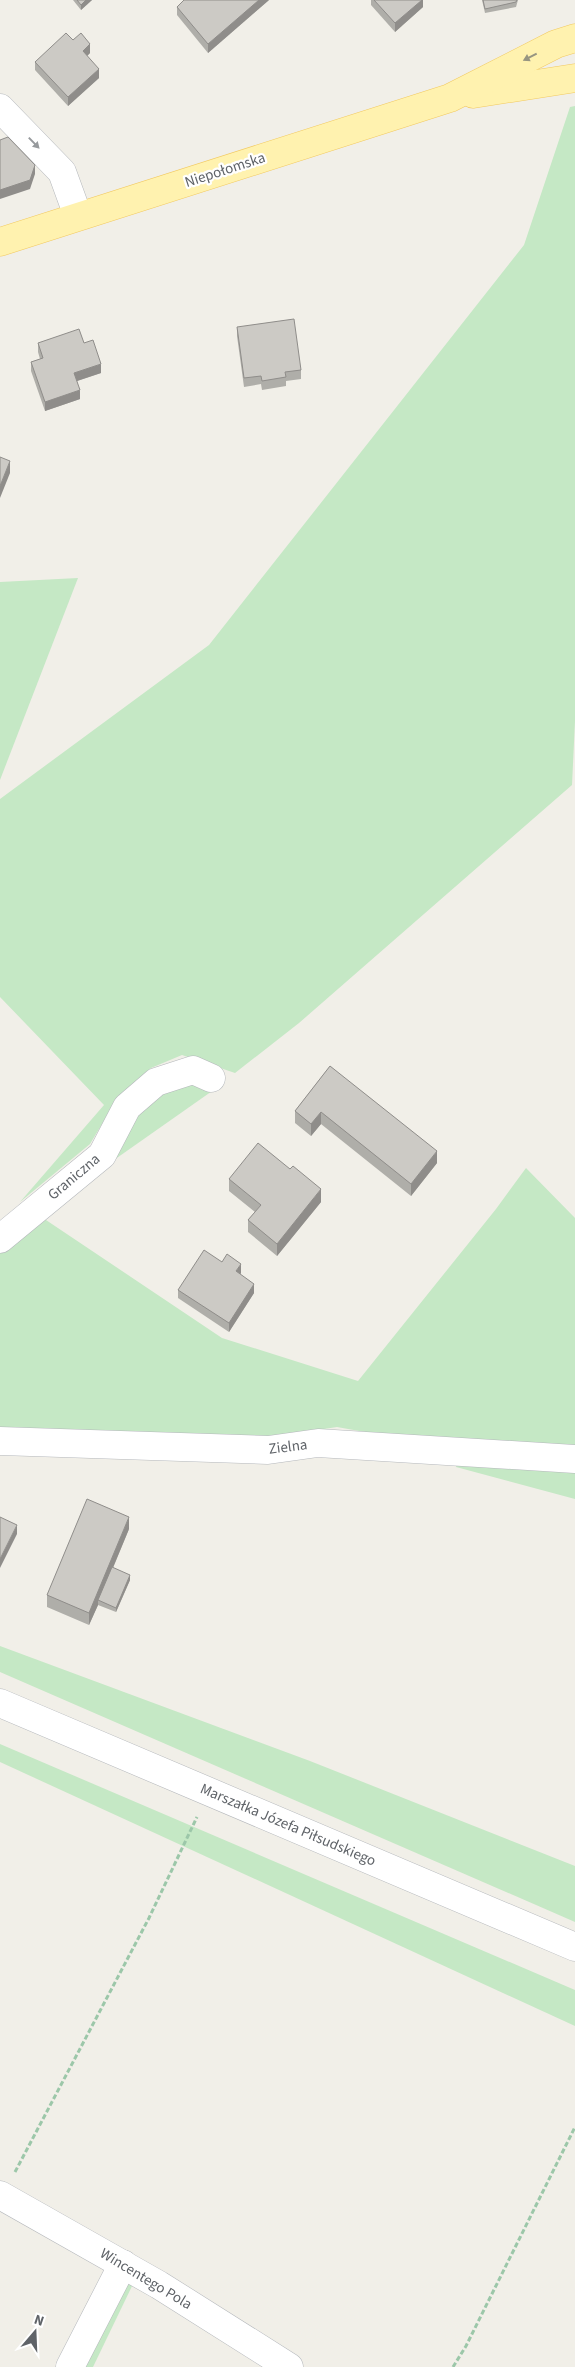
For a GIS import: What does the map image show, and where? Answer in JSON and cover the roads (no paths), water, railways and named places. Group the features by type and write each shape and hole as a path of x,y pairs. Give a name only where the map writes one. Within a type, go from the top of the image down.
{"main road":[{"name":"Niepołomska","path":"450,98 556,44 575,38"},
{"name":"Niepołomska","path":"0,242 450,98 574,79"}],"street":[{"path":"0,108 62,172 78,216"},
{"name":"Graniczna","path":"0,1239 102,1155 127,1107 156,1082 194,1070 211,1078"},
{"name":"Zielna","path":"0,1441 268,1450 318,1443 575,1459"},
{"name":"Marszałka Józefa Piłsudskiego","path":"0,1703 575,1947"},
{"name":"Wincentego Pola","path":"1,2196 123,2264 289,2367"},
{"path":"70,2367 123,2264"}]}
